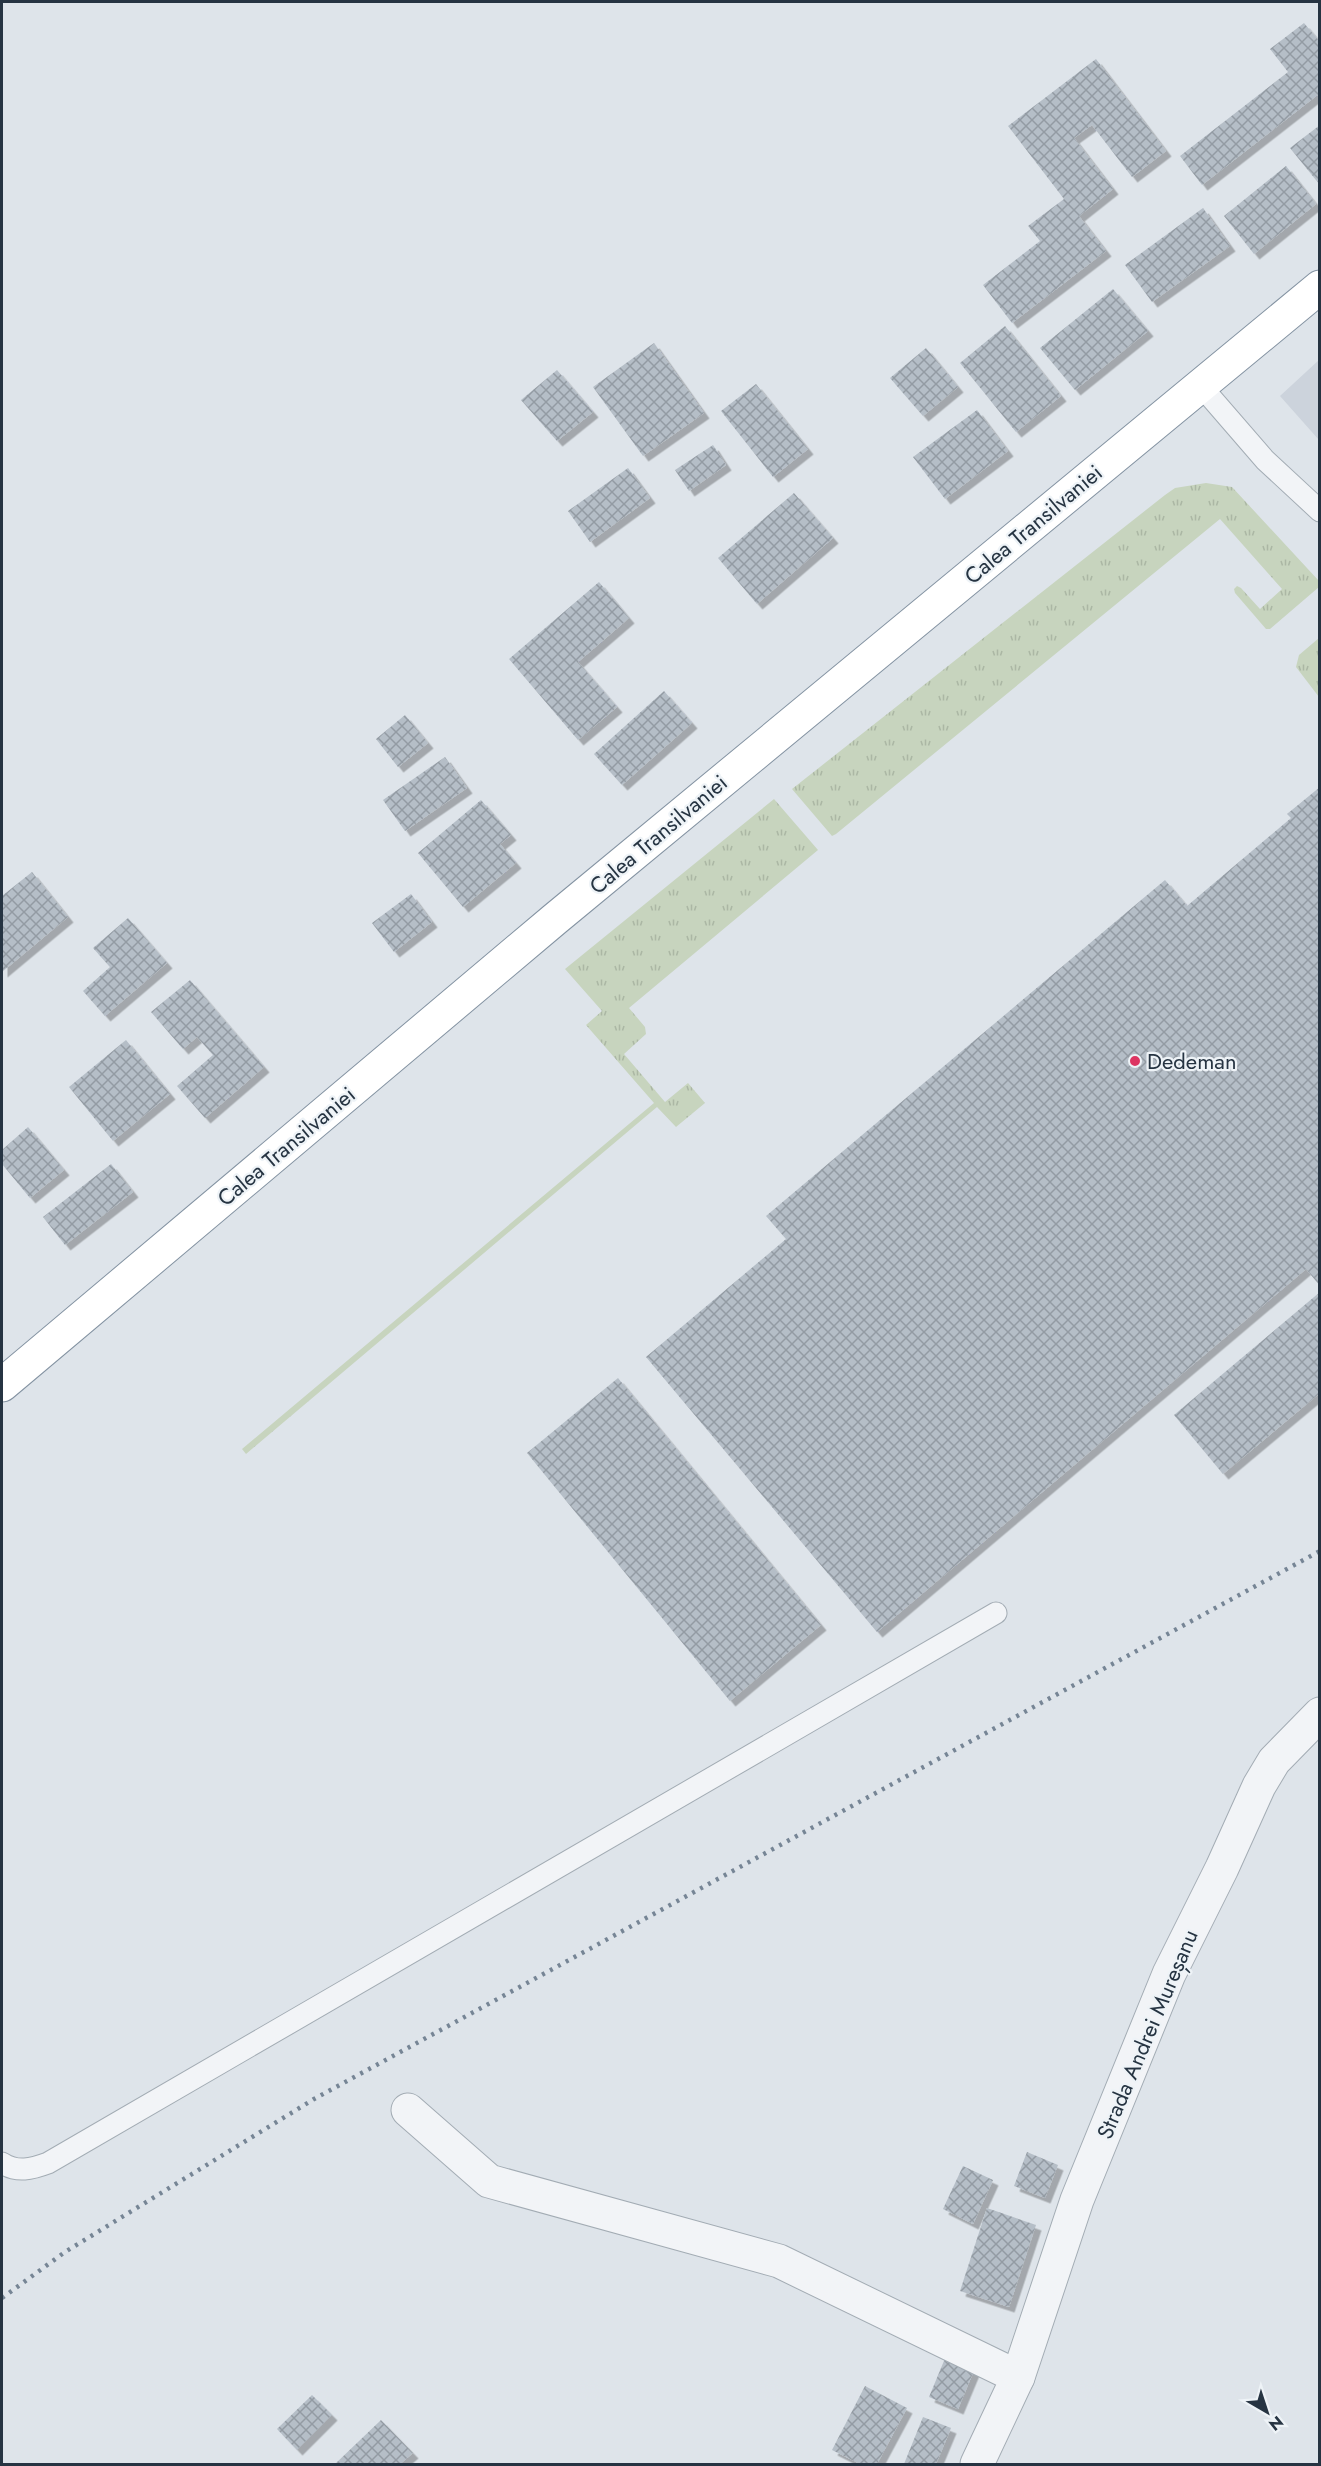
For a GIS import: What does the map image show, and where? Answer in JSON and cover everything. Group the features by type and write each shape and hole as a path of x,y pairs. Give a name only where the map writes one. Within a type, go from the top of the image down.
{"highway":[{"name":"Calea Transilvaniei","path":"2,1385 574,904 1320,287"}],"street":[{"name":"Strada Andrei Mureșanu","path":"977,2464 1018,2377 1077,2200 1169,1974 1222,1868 1258,1786 1274,1761 1320,1714"},
{"path":"408,2110 489,2181 778,2261 1018,2377"}],"lane":[{"path":"1202,386 1265,460 1320,510"},
{"path":"2,2163 10,2168 31,2169 48,2163 996,1612"}],"shaded area":[{"path":"1319,360 1319,440 1280,396"}],"green space":[{"path":"1206,483 1232,487 1319,581 1319,587 1270,629 1266,629 1234,589 1237,586 1241,588 1260,609 1282,589 1220,519 836,834 832,836 792,789 1165,495 1175,488"},
{"path":"1319,638 1319,697 1296,667 1299,655"},
{"path":"774,799 818,850 629,1008 645,1027 646,1034 624,1054 665,1102 688,1083 705,1103 676,1127 657,1107 246,1454 242,1449 654,1103 586,1025 602,1011 565,969"}],"building":[{"path":"1304,23 1320,42 1320,93 1202,185 1180,156 1288,72 1270,49"},
{"path":"1096,59 1166,151 1132,177 1092,125 1074,138 1113,189 1079,216 1106,251 1012,323 983,285 1040,241 1028,226 1064,199 1008,126"},
{"path":"1320,125 1320,185 1290,148"},
{"path":"1286,166 1316,204 1254,254 1224,216"},
{"path":"1203,208 1230,246 1152,302 1125,265"},
{"path":"1113,289 1148,331 1075,390 1040,348"},
{"path":"1005,326 1061,396 1016,432 960,363"},
{"path":"654,343 704,413 643,456 593,387"},
{"path":"926,348 958,387 923,416 890,378"},
{"path":"557,370 593,412 557,441 521,400"},
{"path":"756,384 808,449 773,477 721,411"},
{"path":"977,410 1008,451 945,499 913,457"},
{"path":"713,445 726,465 689,491 675,470"},
{"path":"628,468 650,498 590,542 568,511"},
{"path":"794,493 833,538 757,604 718,558"},
{"path":"599,582 629,618 578,662 617,707 578,740 509,659"},
{"path":"664,691 692,723 622,785 594,754"},
{"path":"405,715 428,743 398,767 376,739"},
{"path":"445,757 467,788 405,831 383,800"},
{"name":"Dedeman","path":"1320,787 1320,1286 1306,1269 877,1632 646,1357 786,1239 766,1216 1165,880 1187,906 1291,818 1287,814"},
{"path":"481,800 511,835 500,844 516,863 463,907 418,853"},
{"path":"32,872 68,917 2,972 2,896"},
{"path":"411,894 432,922 394,952 372,923"},
{"path":"128,918 167,963 105,1016 83,991 110,967 93,948"},
{"path":"190,980 264,1067 205,1118 177,1086 213,1055 197,1037 183,1049 151,1012"},
{"path":"126,1040 170,1094 113,1141 69,1087"},
{"path":"28,1127 64,1170 30,1198 2,1164 2,1150"},
{"path":"111,1164 133,1192 65,1245 43,1217"},
{"path":"1320,1292 1320,1393 1223,1474 1174,1415"},
{"path":"618,1378 821,1625 730,1701 527,1453"},
{"path":"1027,2152 1058,2165 1045,2198 1014,2186"},
{"path":"963,2166 993,2180 973,2224 943,2209"},
{"path":"987,2208 1036,2225 1009,2307 960,2291"},
{"path":"946,2356 975,2368 958,2409 929,2397"},
{"path":"865,2386 907,2408 877,2464 860,2464 832,2450"},
{"path":"312,2395 332,2415 297,2450 277,2429"},
{"path":"923,2417 951,2428 936,2464 904,2464"},
{"path":"381,2420 413,2453 400,2464 335,2464"}],"railway":[{"path":"2,2298 65,2252 314,2099 1320,1551"}],"place":[{"name":"Dedeman","path":"1135,1061"}]}
